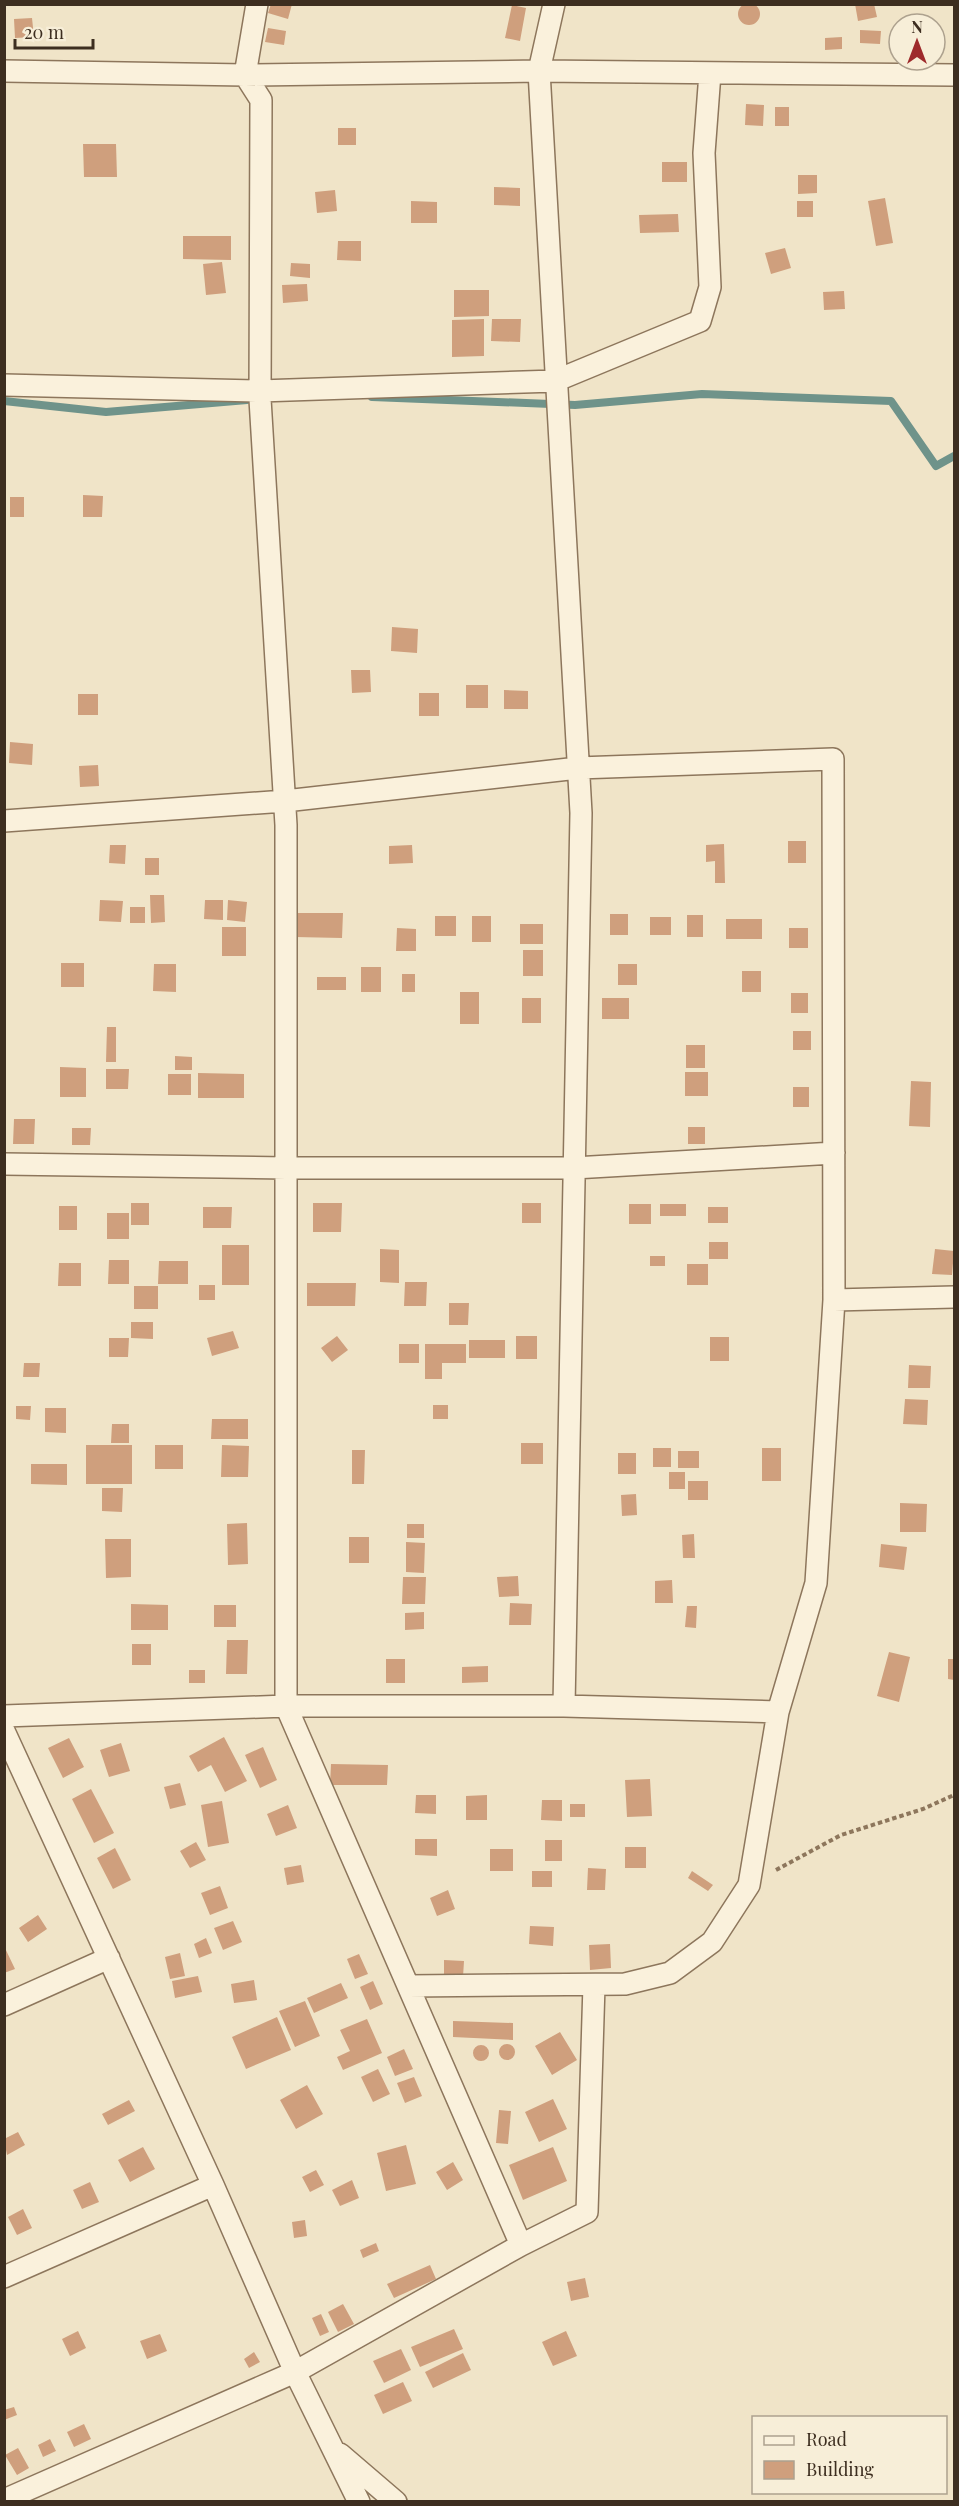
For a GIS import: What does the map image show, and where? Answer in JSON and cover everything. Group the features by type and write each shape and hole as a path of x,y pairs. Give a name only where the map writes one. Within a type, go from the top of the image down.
{"street":[{"path":"257,4 245,75 261,100 260,391 285,801 286,1706 520,2245"},
{"path":"554,4 539,71 580,813 564,1706"},
{"path":"4,71 245,75 539,71 954,75"},
{"path":"4,385 260,391 555,381 700,321 710,287 704,153 710,74"},
{"path":"4,821 285,801 578,768 833,759 834,1300 816,1583 778,1712 749,1885 712,1942 670,1972 625,1984 408,1986"},
{"path":"4,1164 286,1168 574,1168 834,1153"},
{"path":"834,1300 954,1297"},
{"path":"4,1716 286,1706 564,1706 778,1712"},
{"path":"4,1731 213,2185 295,2372 359,2502"},
{"path":"4,2005 109,1958"},
{"path":"4,2500 295,2372 520,2245 587,2212 594,1985"},
{"path":"4,2277 213,2185"},
{"path":"335,2450 396,2502"}],"path":[{"path":"749,1885 841,1835 923,1809 954,1795"}],"building":[{"path":"749,3 757,6 760,14 757,22 749,25 741,22 738,14 741,6"},
{"path":"271,4 292,4 288,19 268,13"},
{"path":"855,4 874,4 877,17 858,21"},
{"path":"512,5 526,8 520,41 505,38"},
{"path":"32,18 34,37 15,38 14,19"},
{"path":"268,28 286,31 284,45 265,42"},
{"path":"860,30 881,31 880,44 860,43"},
{"path":"842,37 842,49 825,50 825,38"},
{"path":"746,104 764,105 763,126 745,125"},
{"path":"775,107 789,107 789,126 775,126"},
{"path":"338,128 356,128 356,145 338,145"},
{"path":"83,144 116,144 117,177 84,177"},
{"path":"662,162 687,162 687,182 662,182"},
{"path":"798,175 817,175 817,193 798,194"},
{"path":"494,187 520,188 520,206 494,205"},
{"path":"335,190 337,211 317,213 315,192"},
{"path":"885,198 893,243 876,246 868,201"},
{"path":"411,201 437,202 437,223 411,223"},
{"path":"797,201 813,201 813,217 797,217"},
{"path":"678,214 679,232 640,233 639,215"},
{"path":"183,236 231,236 231,260 183,259"},
{"path":"338,241 361,241 361,261 337,260"},
{"path":"785,248 791,268 771,274 765,253"},
{"path":"222,262 226,293 206,295 203,264"},
{"path":"291,263 310,264 310,278 290,276"},
{"path":"307,284 308,301 283,303 282,285"},
{"path":"454,290 489,290 489,316 454,317"},
{"path":"844,291 845,309 824,310 823,292"},
{"path":"484,319 484,356 452,357 452,320"},
{"path":"492,319 521,319 520,342 491,341"},
{"path":"83,495 103,496 102,517 83,517"},
{"path":"10,497 24,497 24,517 10,517"},
{"path":"392,627 418,629 417,653 391,651"},
{"path":"351,670 370,670 371,692 352,693"},
{"path":"466,685 488,685 488,708 466,708"},
{"path":"504,690 528,691 528,709 504,709"},
{"path":"419,693 439,693 439,716 419,716"},
{"path":"78,694 98,694 98,715 78,715"},
{"path":"10,742 33,744 32,765 9,763"},
{"path":"98,765 99,786 80,787 79,766"},
{"path":"788,841 806,841 806,863 788,863"},
{"path":"724,844 725,883 715,883 715,861 706,862 706,845"},
{"path":"110,845 126,845 125,864 109,863"},
{"path":"412,845 413,863 389,864 389,846"},
{"path":"145,858 159,858 159,875 145,875"},
{"path":"150,895 164,895 165,922 151,923"},
{"path":"100,900 123,901 121,922 99,921"},
{"path":"205,900 223,900 223,920 204,919"},
{"path":"228,900 247,902 245,922 227,920"},
{"path":"130,907 145,907 145,923 130,923"},
{"path":"295,913 343,913 342,938 295,937"},
{"path":"610,914 628,914 628,935 610,935"},
{"path":"687,915 703,915 703,937 687,937"},
{"path":"435,916 456,916 456,936 435,936"},
{"path":"472,916 491,916 491,942 472,942"},
{"path":"650,917 671,917 671,935 650,935"},
{"path":"726,919 762,919 762,939 726,939"},
{"path":"520,924 543,924 543,944 520,944"},
{"path":"222,927 246,927 246,956 222,956"},
{"path":"397,928 416,929 416,951 396,951"},
{"path":"789,928 808,928 808,948 789,948"},
{"path":"523,950 543,950 543,976 523,976"},
{"path":"61,963 84,963 84,987 61,987"},
{"path":"154,964 176,964 176,992 153,991"},
{"path":"618,964 637,964 637,985 618,985"},
{"path":"361,967 381,967 381,992 361,992"},
{"path":"742,971 761,971 761,992 742,992"},
{"path":"402,974 415,974 415,992 402,992"},
{"path":"317,977 346,977 346,990 317,990"},
{"path":"460,992 479,992 479,1024 460,1024"},
{"path":"791,993 808,993 808,1013 791,1013"},
{"path":"522,998 541,998 541,1023 522,1023"},
{"path":"602,998 629,998 629,1019 602,1019"},
{"path":"107,1027 116,1027 116,1062 106,1062"},
{"path":"793,1031 811,1031 811,1050 793,1050"},
{"path":"686,1045 705,1045 705,1068 686,1068"},
{"path":"175,1056 192,1057 192,1070 175,1070"},
{"path":"60,1067 86,1068 86,1097 60,1097"},
{"path":"106,1069 129,1069 128,1089 106,1089"},
{"path":"685,1072 708,1072 708,1096 685,1096"},
{"path":"198,1073 244,1074 244,1098 198,1098"},
{"path":"168,1074 191,1074 191,1095 168,1095"},
{"path":"911,1081 931,1082 930,1127 909,1126"},
{"path":"793,1087 809,1087 809,1107 793,1107"},
{"path":"14,1119 35,1119 34,1144 13,1144"},
{"path":"688,1127 705,1127 705,1144 688,1144"},
{"path":"72,1128 91,1128 90,1145 72,1145"},
{"path":"131,1203 149,1203 149,1225 131,1225"},
{"path":"313,1203 342,1203 341,1232 313,1232"},
{"path":"522,1203 541,1203 541,1223 522,1223"},
{"path":"629,1204 651,1204 651,1224 629,1224"},
{"path":"660,1204 686,1204 686,1216 660,1216"},
{"path":"59,1206 77,1206 77,1230 59,1230"},
{"path":"203,1207 232,1207 231,1228 203,1228"},
{"path":"708,1207 728,1207 728,1223 708,1223"},
{"path":"107,1213 129,1213 129,1239 107,1239"},
{"path":"709,1242 728,1242 728,1259 709,1259"},
{"path":"222,1245 249,1245 249,1285 222,1285"},
{"path":"380,1249 399,1250 399,1283 380,1282"},
{"path":"935,1249 954,1251 952,1275 932,1274"},
{"path":"650,1256 665,1256 665,1266 650,1266"},
{"path":"109,1260 129,1260 129,1284 108,1284"},
{"path":"159,1261 188,1261 188,1284 158,1284"},
{"path":"59,1263 81,1263 81,1286 58,1286"},
{"path":"687,1264 708,1264 708,1285 687,1285"},
{"path":"405,1282 427,1282 426,1306 404,1306"},
{"path":"307,1283 356,1283 355,1306 307,1306"},
{"path":"199,1285 215,1285 215,1300 199,1300"},
{"path":"134,1286 158,1286 158,1309 134,1309"},
{"path":"449,1303 469,1303 468,1325 449,1325"},
{"path":"131,1322 153,1322 153,1339 131,1338"},
{"path":"233,1331 239,1348 212,1356 207,1338"},
{"path":"337,1336 348,1350 332,1362 321,1348"},
{"path":"516,1336 537,1336 537,1359 516,1359"},
{"path":"710,1337 729,1337 729,1361 710,1361"},
{"path":"109,1338 129,1338 128,1357 109,1357"},
{"path":"469,1340 505,1340 505,1358 469,1358"},
{"path":"399,1344 419,1344 419,1363 399,1363"},
{"path":"425,1344 466,1344 466,1363 442,1363 442,1379 425,1379"},
{"path":"24,1363 40,1363 39,1377 23,1377"},
{"path":"909,1365 931,1366 930,1388 908,1388"},
{"path":"905,1399 928,1400 927,1425 903,1424"},
{"path":"433,1405 448,1405 448,1419 433,1419"},
{"path":"16,1406 31,1406 30,1420 16,1419"},
{"path":"45,1408 66,1408 66,1433 45,1432"},
{"path":"212,1419 248,1419 248,1439 211,1439"},
{"path":"112,1424 129,1424 129,1443 111,1443"},
{"path":"521,1443 543,1443 543,1464 521,1464"},
{"path":"86,1445 132,1445 132,1484 86,1484"},
{"path":"155,1445 183,1445 183,1469 155,1469"},
{"path":"222,1445 249,1446 248,1477 221,1477"},
{"path":"653,1448 671,1448 671,1467 653,1467"},
{"path":"762,1448 781,1448 781,1481 762,1481"},
{"path":"352,1450 365,1450 364,1484 352,1484"},
{"path":"678,1451 699,1451 699,1468 678,1468"},
{"path":"618,1453 636,1453 636,1474 618,1474"},
{"path":"31,1464 67,1464 67,1485 31,1484"},
{"path":"669,1472 685,1472 685,1489 669,1489"},
{"path":"688,1481 708,1481 708,1500 688,1500"},
{"path":"102,1488 123,1488 122,1512 102,1511"},
{"path":"636,1494 637,1515 622,1516 621,1495"},
{"path":"900,1503 927,1504 926,1532 900,1532"},
{"path":"247,1523 248,1564 228,1565 227,1524"},
{"path":"407,1524 424,1524 424,1538 407,1538"},
{"path":"694,1534 695,1558 683,1558 682,1535"},
{"path":"349,1537 369,1537 369,1563 349,1563"},
{"path":"105,1539 131,1539 131,1577 106,1578"},
{"path":"406,1542 425,1543 424,1573 406,1572"},
{"path":"881,1544 907,1547 904,1570 879,1567"},
{"path":"518,1576 519,1596 499,1597 497,1577"},
{"path":"403,1577 426,1577 425,1604 402,1604"},
{"path":"672,1580 673,1603 655,1603 655,1581"},
{"path":"510,1603 532,1604 531,1625 509,1625"},
{"path":"131,1604 168,1605 168,1630 131,1630"},
{"path":"214,1605 236,1605 236,1627 214,1627"},
{"path":"687,1606 697,1606 696,1628 685,1627"},
{"path":"424,1612 424,1629 405,1630 405,1613"},
{"path":"227,1640 248,1640 247,1674 226,1674"},
{"path":"132,1644 151,1644 151,1665 132,1665"},
{"path":"889,1652 910,1657 899,1702 877,1696"},
{"path":"386,1659 405,1659 405,1683 386,1683"},
{"path":"948,1659 954,1659 954,1680 948,1679"},
{"path":"488,1666 488,1682 462,1683 462,1667"},
{"path":"189,1670 205,1670 205,1683 189,1683"},
{"path":"224,1737 247,1781 225,1792 211,1765 198,1772 189,1756"},
{"path":"69,1738 84,1767 63,1778 48,1748"},
{"path":"121,1743 130,1771 109,1777 100,1750"},
{"path":"263,1747 277,1780 260,1788 245,1755"},
{"path":"331,1764 388,1765 387,1785 330,1785"},
{"path":"650,1779 652,1816 627,1817 625,1780"},
{"path":"180,1783 186,1805 170,1809 164,1787"},
{"path":"91,1789 114,1833 94,1843 72,1799"},
{"path":"416,1795 436,1795 436,1814 415,1813"},
{"path":"487,1795 487,1820 466,1820 466,1796"},
{"path":"542,1800 562,1800 562,1821 541,1820"},
{"path":"222,1801 229,1843 208,1847 201,1805"},
{"path":"570,1804 585,1804 585,1817 570,1817"},
{"path":"288,1805 297,1828 276,1836 267,1814"},
{"path":"415,1839 437,1839 437,1856 415,1855"},
{"path":"545,1840 562,1840 562,1861 545,1861"},
{"path":"196,1842 206,1860 190,1868 180,1851"},
{"path":"625,1847 646,1847 646,1868 625,1868"},
{"path":"115,1848 131,1880 113,1889 97,1858"},
{"path":"490,1849 513,1849 513,1871 490,1871"},
{"path":"301,1865 304,1882 287,1885 284,1868"},
{"path":"588,1868 606,1869 605,1890 587,1890"},
{"path":"532,1871 552,1871 552,1887 532,1887"},
{"path":"692,1871 713,1885 708,1891 688,1878"},
{"path":"220,1886 228,1908 210,1915 201,1893"},
{"path":"448,1890 455,1909 437,1916 430,1898"},
{"path":"38,1915 47,1929 28,1942 19,1928"},
{"path":"233,1921 242,1942 223,1950 214,1928"},
{"path":"530,1926 554,1927 553,1946 529,1944"},
{"path":"206,1938 212,1953 199,1958 194,1944"},
{"path":"610,1944 611,1968 590,1970 589,1945"},
{"path":"4,1946 15,1969 4,1973"},
{"path":"180,1953 185,1976 170,1979 165,1957"},
{"path":"359,1954 368,1974 355,1979 347,1959"},
{"path":"444,1960 464,1961 463,1977 444,1976"},
{"path":"198,1976 202,1992 175,1998 172,1981"},
{"path":"254,1980 257,2000 234,2003 231,1984"},
{"path":"373,1981 383,2004 370,2010 360,1987"},
{"path":"341,1983 348,1998 314,2013 307,1998"},
{"path":"305,2001 320,2036 295,2047 279,2011"},
{"path":"277,2017 291,2050 246,2069 232,2037"},
{"path":"367,2019 382,2053 343,2070 337,2057 350,2051 340,2030"},
{"path":"453,2021 513,2023 513,2040 453,2037"},
{"path":"560,2032 577,2060 552,2075 535,2046"},
{"path":"507,2044 515,2052 507,2060 499,2052"},
{"path":"481,2045 489,2053 481,2061 473,2053"},
{"path":"404,2049 413,2069 395,2076 387,2057"},
{"path":"378,2069 390,2094 373,2102 361,2077"},
{"path":"414,2077 422,2096 405,2103 397,2083"},
{"path":"307,2085 323,2114 296,2129 280,2100"},
{"path":"553,2099 567,2129 539,2142 525,2112"},
{"path":"129,2100 135,2111 108,2125 102,2114"},
{"path":"499,2110 511,2111 508,2144 496,2143"},
{"path":"18,2132 25,2145 7,2155 4,2139"},
{"path":"406,2145 416,2184 386,2191 377,2153"},
{"path":"143,2147 155,2169 130,2182 118,2160"},
{"path":"553,2147 567,2181 523,2200 509,2165"},
{"path":"453,2162 463,2180 447,2190 436,2172"},
{"path":"316,2170 324,2185 310,2192 302,2177"},
{"path":"352,2180 359,2198 340,2206 332,2190"},
{"path":"90,2182 99,2202 82,2209 73,2190"},
{"path":"23,2209 32,2228 17,2235 8,2217"},
{"path":"305,2220 307,2236 294,2238 292,2222"},
{"path":"376,2243 379,2251 363,2258 360,2250"},
{"path":"430,2265 436,2279 394,2298 387,2284"},
{"path":"585,2278 589,2297 571,2301 567,2282"},
{"path":"343,2304 354,2324 338,2332 328,2312"},
{"path":"321,2314 329,2332 320,2336 312,2318"},
{"path":"454,2329 463,2349 420,2367 411,2347"},
{"path":"78,2331 86,2348 70,2356 62,2339"},
{"path":"566,2331 577,2356 553,2366 542,2342"},
{"path":"160,2334 167,2351 147,2359 140,2341"},
{"path":"401,2349 411,2370 384,2383 373,2361"},
{"path":"254,2352 260,2362 249,2368 244,2359"},
{"path":"463,2353 471,2370 433,2388 425,2372"},
{"path":"403,2382 412,2401 383,2414 374,2395"},
{"path":"14,2407 17,2415 4,2420 4,2410"},
{"path":"84,2424 91,2439 74,2447 67,2432"},
{"path":"50,2439 56,2451 43,2457 38,2445"},
{"path":"18,2448 29,2468 17,2475 5,2455"}],"waterway":[{"path":"372,397 575,405 702,394 891,401 936,466 954,456"},
{"path":"4,401 106,412 247,400"}]}
